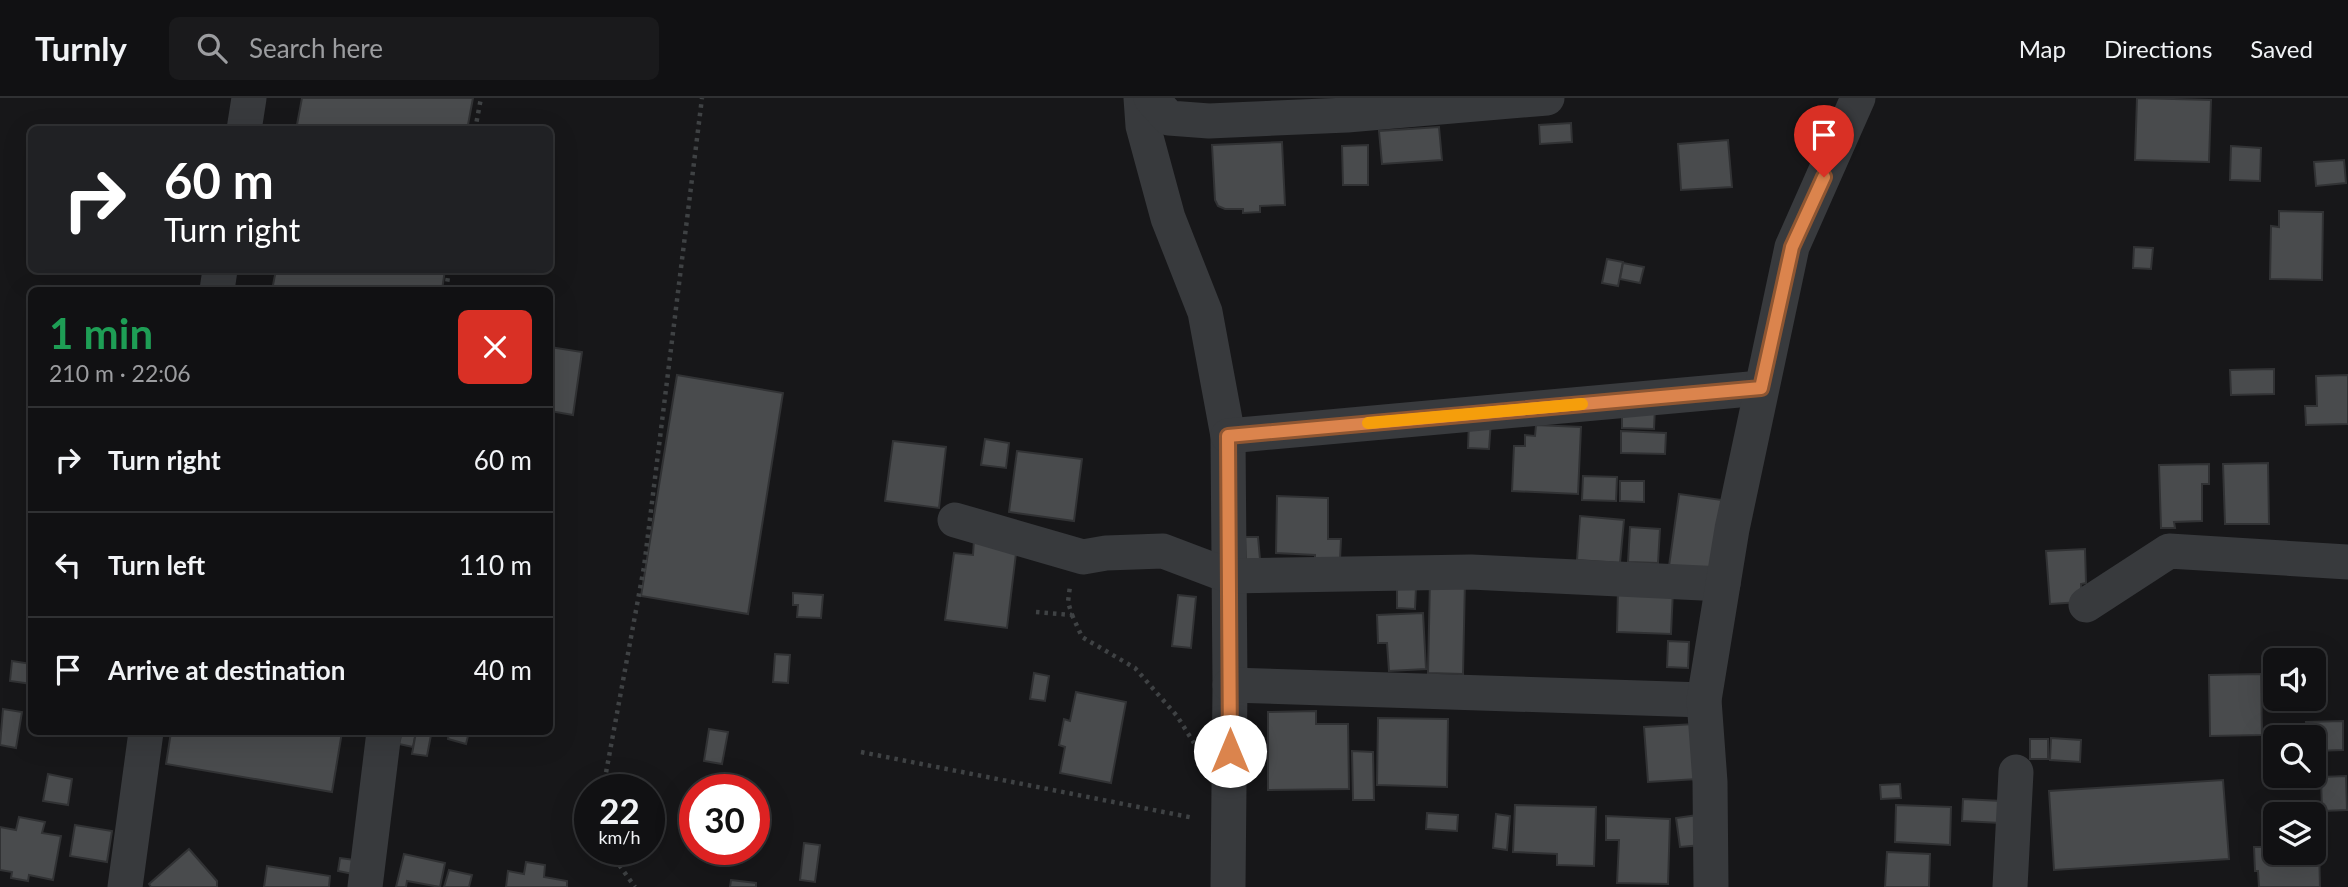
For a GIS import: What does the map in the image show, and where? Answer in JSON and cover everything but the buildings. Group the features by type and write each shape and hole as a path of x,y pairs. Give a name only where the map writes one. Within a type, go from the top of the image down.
{"street":[{"path":"245,126 249,98"},
{"path":"1142,98 1143,126 1168,218 1205,312 1228,436 1228,887"},
{"path":"1150,98 1169,118 1209,121 1347,115 1547,98"},
{"path":"1711,887 1710,782 1704,700 1723,584 1792,247 1849,101"},
{"path":"1228,436 1761,388"},
{"path":"955,520 1083,557 1106,553 1163,551 1230,576 1471,572 1723,584"},
{"path":"2086,605 2169,551 2348,562"},
{"path":"1230,685 1704,700"},
{"path":"125,887 146,735"},
{"path":"365,887 384,735"},
{"path":"2010,887 2016,772"}],"path":[{"path":"476,126 481,98"},
{"path":"606,774 644,567 702,98"},
{"path":"1083,557 1073,572 1068,602 1082,637 1135,668 1177,716 1208,767 1229,773"},
{"path":"1036,612 1072,615"},
{"path":"861,752 1229,825"},
{"path":"619,865 635,887"}],"slow traffic":[{"path":"1368,423 1582,404"}],"route":[{"path":"1230,751 1228,436 1761,388 1792,247 1824,177"}]}
